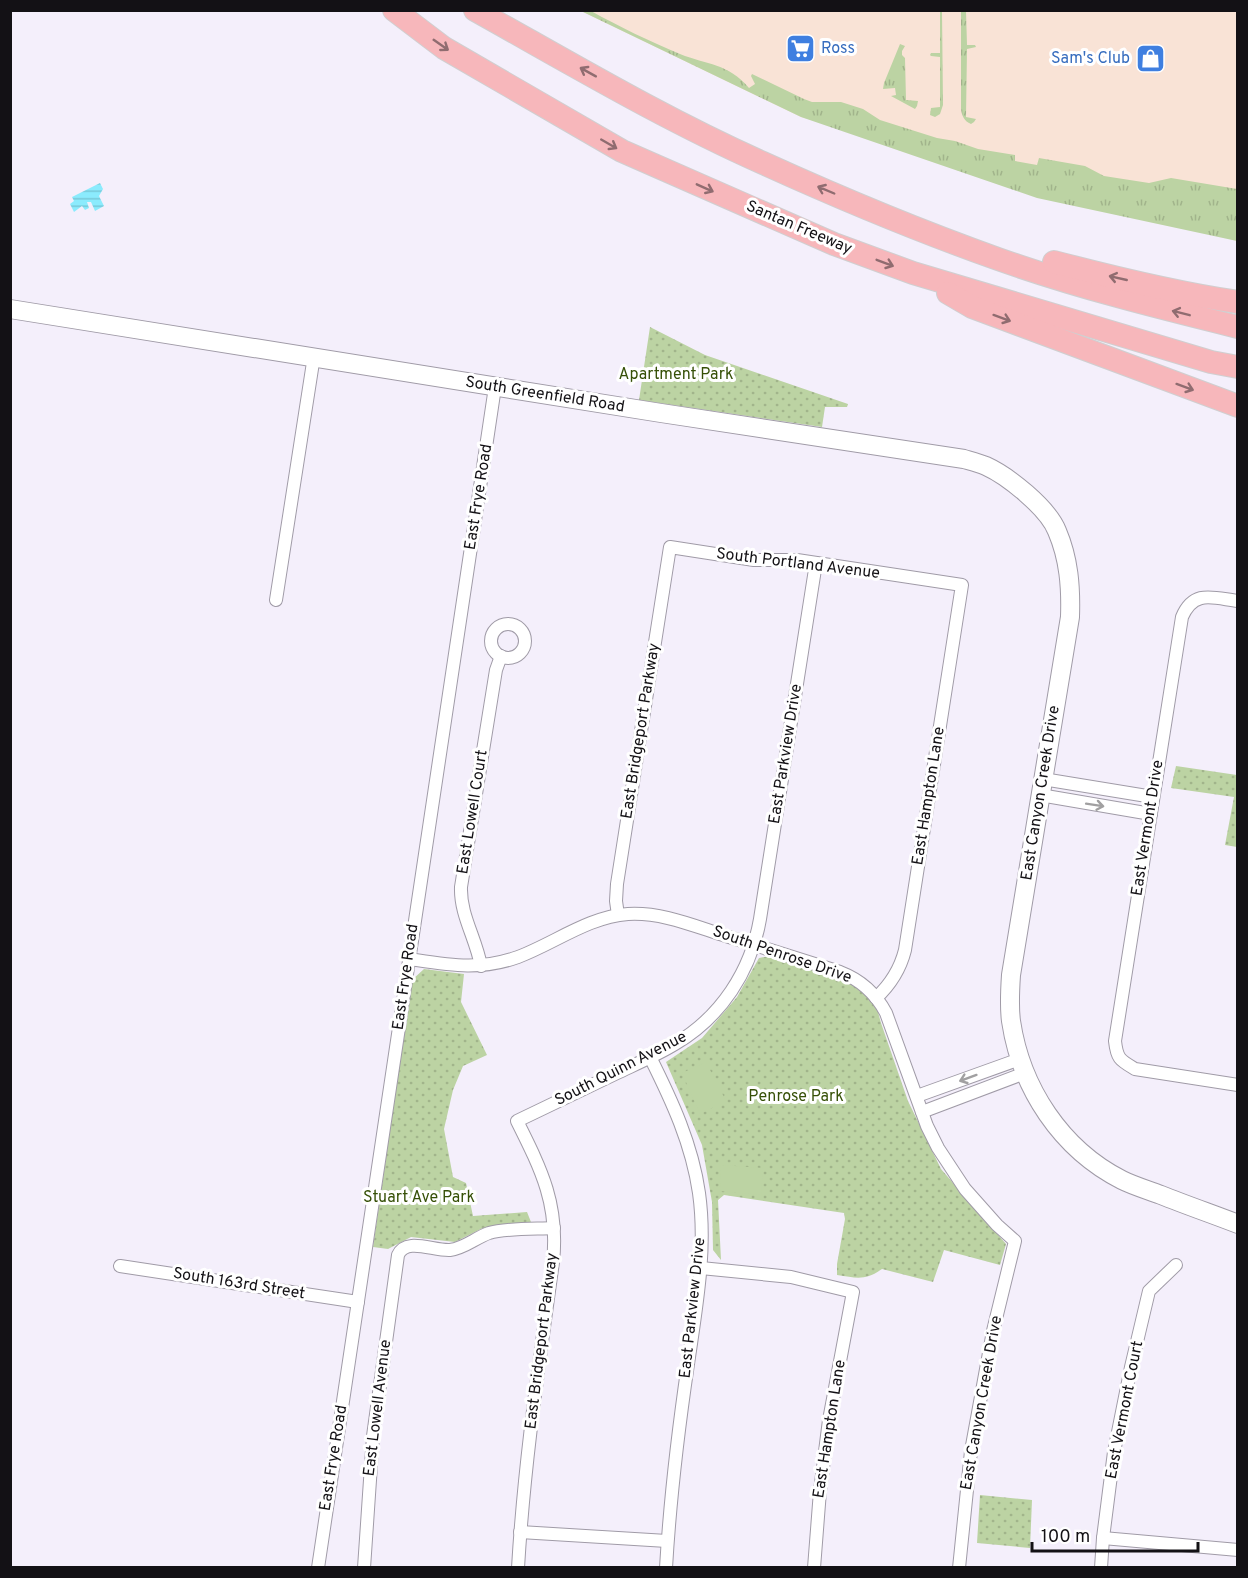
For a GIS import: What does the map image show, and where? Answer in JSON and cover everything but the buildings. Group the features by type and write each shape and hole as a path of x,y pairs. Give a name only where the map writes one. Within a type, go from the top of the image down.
{"highway":[{"name":"Santan Freeway","path":"394,10 444,48 622,151 834,244 913,273 1211,362 1238,367"},
{"path":"476,10 713,140 880,213 998,259 1053,277 1108,294 1238,327"},
{"path":"880,213 952,231 1041,259 1119,279 1238,302"},
{"path":"913,273 972,307 1238,406"}],"street":[{"name":"South Greenfield Road","path":"10,309 964,459 985,465 1012,481 1031,498 1056,528"},
{"path":"276,600 314,356"},
{"name":"East Frye Road","path":"318,1568 495,387"},
{"name":"East Canyon Creek Drive","path":"1056,528 1068,569 1071,596 1070,617 1011,975 1011,1019 1023,1066 1045,1110 1060,1131 1088,1157 1123,1180 1238,1224"},
{"name":"South Portland Avenue","path":"670,547 754,560 797,560 962,585"},
{"name":"East Bridgeport Parkway","path":"618,915 617,884 670,547"},
{"name":"East Parkview Drive","path":"754,945 816,563"},
{"name":"East Hampton Lane","path":"876,998 893,979 902,962 905,950 962,585"},
{"name":"East Vermont Drive","path":"1238,601 1209,597 1194,599 1186,606 1182,617 1115,1041 1116,1053 1120,1061 1135,1069 1238,1084"},
{"name":"East Lowell Court","path":"481,966 476,943 464,912 461,887 496,670 501,656"},
{"path":"1042,787 1153,797"},
{"path":"1042,787 1150,814"},
{"name":"South Penrose Drive","path":"409,959 455,966 481,966 519,956 590,923 618,915 647,914 666,917 846,974 863,984 886,1013 927,1126 938,1148 964,1189 1015,1241"},
{"name":"South Quinn Avenue","path":"518,1121 650,1057 687,1036 710,1018 736,984 754,945"},
{"name":"East Parkview Drive","path":"650,1057 680,1119 694,1168 702,1218 701,1268 677,1441 666,1568"},
{"path":"916,1096 1023,1066"},
{"path":"922,1112 1023,1066"},
{"name":"East Bridgeport Parkway","path":"518,1121 545,1180 554,1228 553,1263 531,1420 518,1568"},
{"name":"East Lowell Avenue","path":"364,1568 374,1424 398,1255 401,1249 410,1245 442,1250 455,1249 493,1232 554,1228"},
{"name":"East Canyon Creek Drive","path":"959,1568 970,1451 993,1331 1015,1241"},
{"name":"East Vermont Court","path":"1101,1568 1114,1452 1149,1291 1176,1265"},
{"name":"South 163rd Street","path":"120,1266 358,1302"},
{"name":"East Hampton Lane","path":"701,1268 791,1277 853,1292 829,1420 813,1568"},
{"path":"520,1532 667,1541"},
{"path":"1104,1538 1238,1550"}],"shaded area":[{"path":"581,11 1237,11 1237,241 801,117"}],"green space":[{"path":"581,11 591,11 669,49 725,69 749,88 755,84 752,74 812,102 841,102 863,109 880,120 937,138 978,149 1015,155 1015,161 1037,165 1039,158 1085,166 1104,176 1149,183 1171,178 1237,189 1237,241 1037,198 801,117"},
{"path":"940,11 942,11 943,105 940,114 935,117 930,115 931,108 940,107 940,57 930,55 940,53"},
{"path":"961,11 966,11 967,45 976,47 967,49 966,117 976,119 971,124 964,118 961,109"},
{"path":"900,44 905,46 902,55 905,58 906,100 918,101 915,109 891,96 896,95 895,88 883,89"},
{"name":"Apartment Park","path":"650,327 705,355 848,404 847,407 825,407 822,427 639,400"},
{"path":"1176,766 1237,775 1237,847 1225,845 1234,797 1171,788"},
{"name":"Penrose Park","path":"770,956 834,975 873,994 908,1101 941,1169 1006,1244 1000,1265 944,1250 933,1282 882,1269 861,1278 837,1275 844,1213 724,1195 718,1200 721,1260 713,1250 712,1202 702,1145 666,1062 702,1038 737,997 759,958"},
{"name":"Stuart Ave Park","path":"424,969 464,974 461,1002 487,1055 463,1066 453,1090 444,1129 453,1177 466,1183 473,1216 527,1212 531,1222 483,1228 455,1242 411,1237 388,1249 373,1247 412,980"},
{"path":"706,1062 726,1101 700,1114 682,1073"},
{"path":"721,1165 763,1168 761,1195 720,1191"},
{"path":"980,1495 1032,1500 1030,1548 977,1543"}],"water":[{"path":"100,183 103,189 99,196 104,206 95,211 91,202 87,202 89,208 85,210 82,206 74,212 70,204 74,201 72,197"}],"place":[{"name":"Ross","path":"800,49"},
{"name":"Sam's Club","path":"1151,59"}]}
